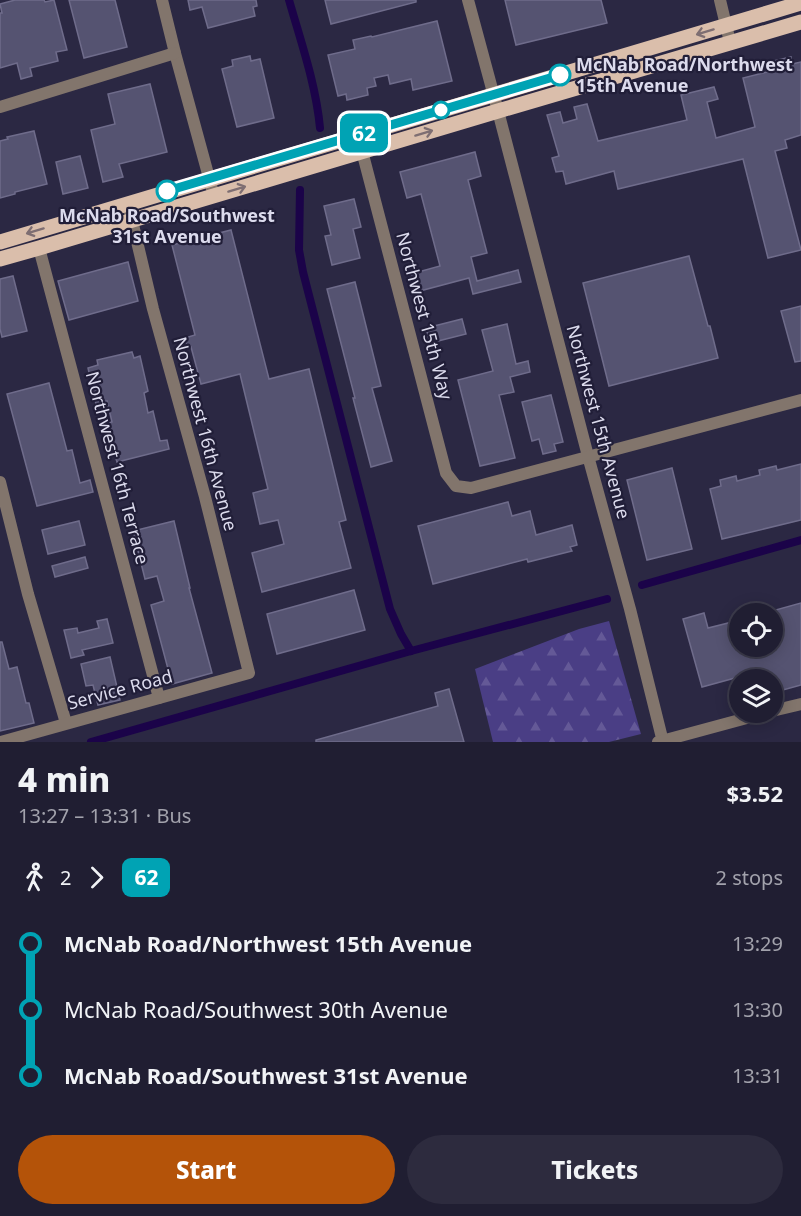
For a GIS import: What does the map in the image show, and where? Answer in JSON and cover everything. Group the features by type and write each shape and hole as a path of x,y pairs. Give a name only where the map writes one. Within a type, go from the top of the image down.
{"main road":[{"path":"0,242 801,3"},
{"path":"0,259 801,22"}],"street":[{"path":"162,0 214,196"},
{"name":"Northwest 15th Avenue","path":"468,0 630,609 661,742"},
{"path":"720,0 730,42"},
{"path":"0,107 175,53"},
{"name":"Northwest 15th Way","path":"362,152 446,473 456,486 471,488 588,456"},
{"name":"Northwest 16th Avenue","path":"127,204 249,673"},
{"name":"Northwest 16th Terrace","path":"39,248 159,698"},
{"path":"588,456 801,400"},
{"path":"0,482 28,594 66,723"},
{"name":"Service Road","path":"1,742 249,673"},
{"path":"783,709 801,704"},
{"path":"661,742 731,723"}],"green space":[{"path":"609,621 641,734 609,742 493,742 475,669 579,629"}],"building":[{"path":"15,0 44,0 45,2 54,0 67,50 56,52 58,61 30,68 32,76 21,79 17,63 0,68 0,13 2,13 0,4"},
{"path":"69,0 115,0 127,47 84,58"},
{"path":"188,0 256,0 257,6 253,7 255,16 208,28 202,7 190,10"},
{"path":"325,0 416,0 416,2 331,24"},
{"path":"505,0 601,0 607,23 516,45"},
{"path":"437,21 452,81 413,90 411,79 390,84 388,75 374,78 376,86 367,88 368,95 347,100 346,94 338,96 328,55 355,49 353,40"},
{"path":"250,56 251,61 260,59 274,118 237,127 222,69 233,66 232,60"},
{"path":"791,57 792,64 801,62 801,135 785,140 787,148 775,151 801,250 768,258 743,159 618,189 614,171 566,184 563,171 556,172 552,158 559,156 547,115 560,112 563,123 577,119 574,107 587,104 598,141 687,120 681,95 714,87 718,99 707,102 716,138 755,127 743,78 771,71 769,62"},
{"path":"150,84 167,152 119,164 123,177 103,182 91,130 115,124 108,94"},
{"path":"34,131 47,184 0,198 0,141 8,139 7,137"},
{"path":"475,152 481,176 468,180 487,253 471,257 477,281 518,270 521,282 473,294 469,278 416,292 411,274 440,266 421,194 407,198 400,172"},
{"path":"80,156 88,188 63,194 56,162"},
{"path":"354,199 361,227 353,229 360,258 332,265 325,236 331,235 324,206"},
{"path":"231,230 269,379 309,369 346,520 339,522 351,568 262,592 252,553 284,544 278,520 260,524 253,493 268,489 240,374 201,384 191,347 187,348 185,338 195,335 172,245"},
{"path":"689,256 718,358 609,386 583,283"},
{"path":"128,262 138,301 69,320 58,281"},
{"path":"13,276 27,331 2,337 0,279"},
{"path":"355,282 381,386 372,388 392,461 371,467 327,289"},
{"path":"801,306 801,361 795,362 781,311"},
{"path":"462,319 466,334 430,343 426,328"},
{"path":"507,324 516,364 528,361 530,372 510,377 514,392 499,395 515,458 480,466 458,380 493,371 482,330"},
{"path":"132,352 134,358 140,356 148,391 144,393 148,413 153,411 160,441 167,440 169,449 117,462 115,455 111,456 103,424 112,422 107,401 96,404 88,368 98,365 97,360"},
{"path":"49,383 67,451 72,450 80,483 90,480 93,492 37,506 7,394"},
{"path":"551,395 563,442 554,444 556,451 543,454 539,439 532,441 522,402"},
{"path":"801,464 801,520 722,539 710,489 721,486 720,480 736,476 737,481 760,475 759,470 776,466 777,470"},
{"path":"672,468 692,549 647,560 627,480"},
{"path":"508,502 512,516 530,511 536,535 572,525 577,545 570,547 572,551 528,562 527,559 433,584 418,526"},
{"path":"79,521 85,545 48,554 42,530"},
{"path":"174,521 212,673 172,684 151,605 164,601 157,576 145,579 133,531"},
{"path":"85,557 88,568 55,577 52,566"},
{"path":"354,590 365,630 277,654 267,614"},
{"path":"801,603 801,685 783,690 783,669 729,669 729,680 702,687 683,619 704,613 708,628 729,623 729,657 783,657 783,608"},
{"path":"107,619 113,643 82,650 84,655 71,658 64,630 77,628 78,633 99,628 97,621"},
{"path":"0,642 2,642 9,669 17,667 26,703 29,703 34,723 0,731"},
{"path":"110,657 120,700 98,705 93,685 86,686 81,664"},
{"path":"449,689 464,742 316,742 316,740 438,706 435,693"}],"waterway":[{"path":"289,0 312,80 320,128"},
{"path":"300,190 299,250 303,272 390,609 411,651"},
{"path":"642,585 801,540"},
{"path":"91,742 411,651 607,599"}],"bus line":[{"name":"62","path":"167,191 560,75"}],"place":[{"name":"McNab Road/Northwest 15th Avenue","path":"560,75"},
{"name":"McNab Road/Southwest 31st Avenue","path":"167,191"}]}
